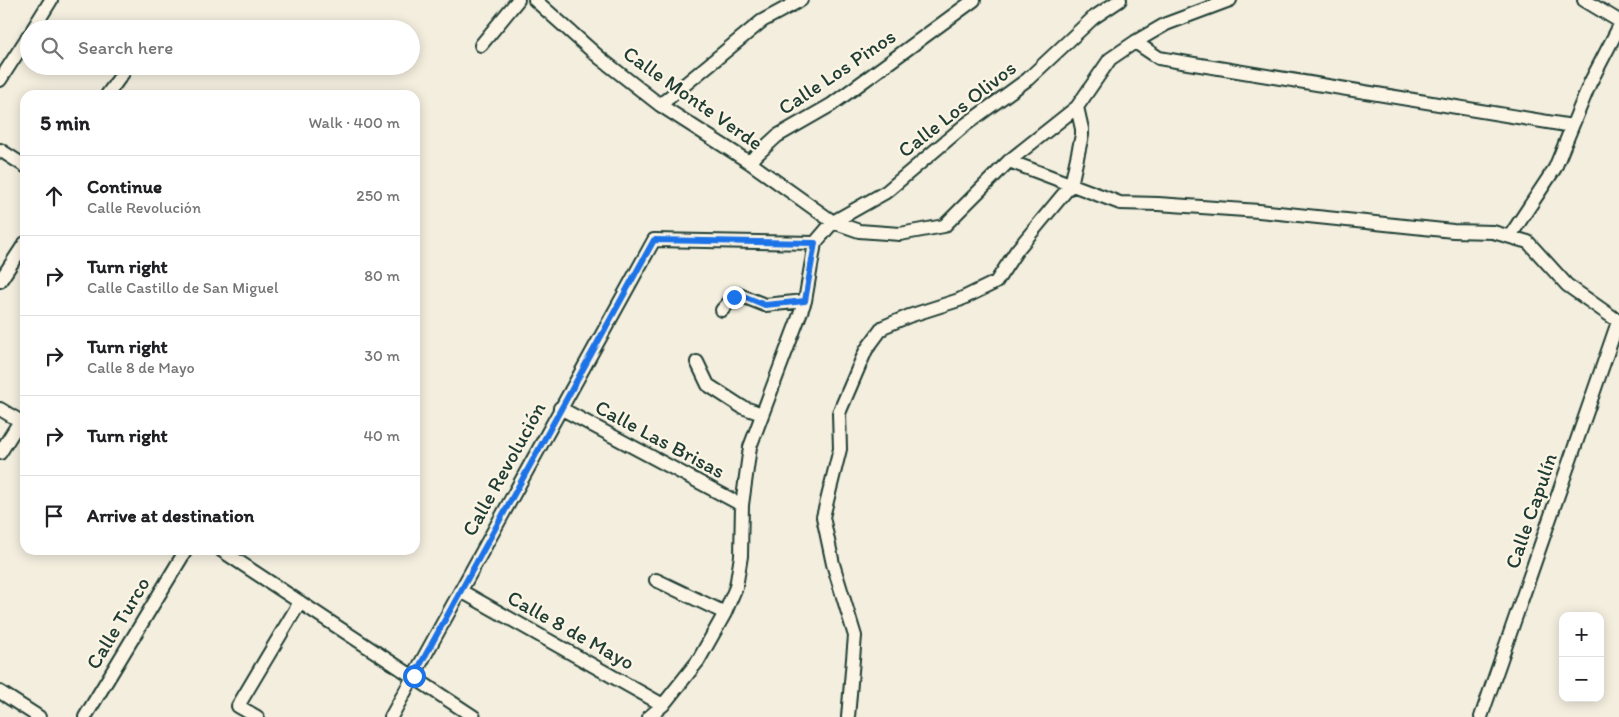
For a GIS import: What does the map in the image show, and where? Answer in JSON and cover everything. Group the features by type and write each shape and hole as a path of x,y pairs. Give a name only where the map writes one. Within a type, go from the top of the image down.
{"street":[{"path":"39,20 51,0"},
{"path":"481,45 518,0"},
{"name":"Calle Monte Verde","path":"535,0 600,58 660,105 750,162 833,222 859,232 900,234 944,226 1009,161 1076,106 1110,59 1134,42 1166,24 1230,0"},
{"path":"660,105 762,21 801,0"},
{"name":"Calle Los Pinos","path":"750,162 778,136 832,105 974,0"},
{"name":"Calle Los Olivos","path":"815,243 833,222 886,192 965,125 1028,79 1093,18 1120,0"},
{"path":"1584,0 1619,21"},
{"path":"1510,236 1555,168 1590,83 1619,27"},
{"path":"1134,42 1159,58 1572,126"},
{"path":"0,80 20,49"},
{"path":"111,90 122,75"},
{"path":"848,717 855,636 833,564 823,518 840,449 839,413 866,350 884,328 909,316 959,300 996,282 1017,250 1071,185 1082,135 1076,106"},
{"path":"0,150 20,163"},
{"path":"1009,161 1120,203 1259,211 1453,231 1493,232 1510,236 1528,242 1567,285 1618,320"},
{"name":"Calle Revolución","path":"391,717 654,240 815,243"},
{"path":"650,717 698,661 725,613 736,587 741,556 742,505 750,447 805,301 815,243"},
{"path":"0,281 20,251"},
{"path":"722,310 737,294 765,305 805,301"},
{"name":"Calle Capulín","path":"1482,717 1618,320"},
{"path":"697,362 708,385 742,408 762,414"},
{"name":"Calle Las Brisas","path":"560,408 742,505"},
{"path":"0,409 20,421"},
{"path":"0,453 20,427"},
{"name":"Calle Turco","path":"84,717 183,555"},
{"path":"229,555 474,717"},
{"path":"656,580 725,613"},
{"name":"Calle 8 de Mayo","path":"460,591 663,704"},
{"path":"257,717 238,706 300,602"},
{"path":"0,692 39,717"}],"route":[{"path":"414,676 654,240 815,243 805,301 765,305 741,295 737,294 734,297"}]}
